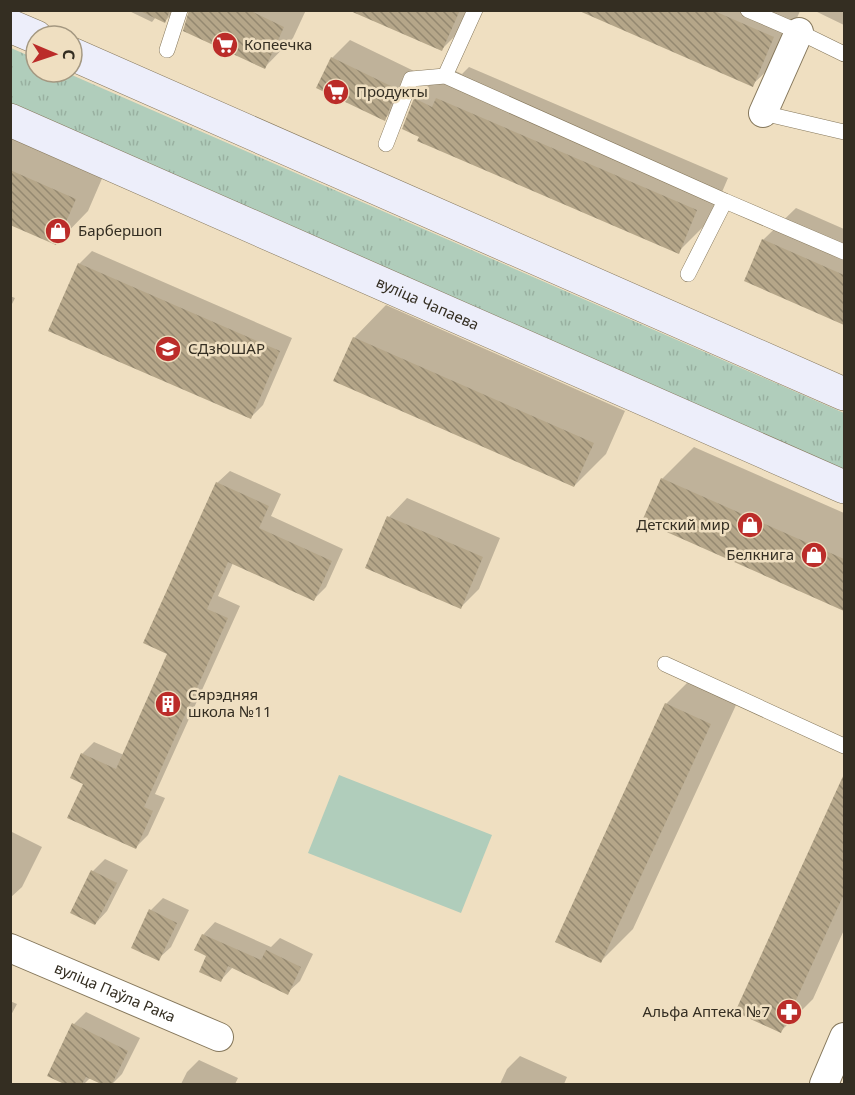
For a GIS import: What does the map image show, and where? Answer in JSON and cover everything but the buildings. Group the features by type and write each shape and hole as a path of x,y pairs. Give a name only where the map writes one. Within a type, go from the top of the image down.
{"main road":[{"path":"10,26 24,32"},
{"path":"84,59 844,394"},
{"name":"вуліца Чапаева","path":"10,120 844,487"}],"street":[{"path":"763,113 799,32"},
{"name":"вуліца Паўла Рака","path":"10,948 219,1037"},
{"path":"824,1084 844,1037"}],"lane":[{"path":"167,50 180,10"},
{"path":"445,76 475,10"},
{"path":"748,10 844,54"},
{"path":"386,144 411,79 445,76 844,252"},
{"path":"763,113 844,132"},
{"path":"688,274 725,201"},
{"path":"665,664 844,746"}],"green space":[{"path":"11,48 24,54 24,84 84,84 84,80 844,413 844,477 11,109"},
{"path":"339,775 492,835 461,913 308,853"}],"place":[{"name":"Копеечка","path":"225,45"},
{"name":"Продукты","path":"336,92"},
{"name":"Барбершоп","path":"58,231"},
{"name":"СДзЮШАР","path":"168,349"},
{"name":"Детский мир","path":"750,525"},
{"name":"Белкнига","path":"814,555"},
{"name":"Сярэдняя школа №11","path":"168,704"},
{"name":"Альфа Аптека №7","path":"789,1012"}]}
